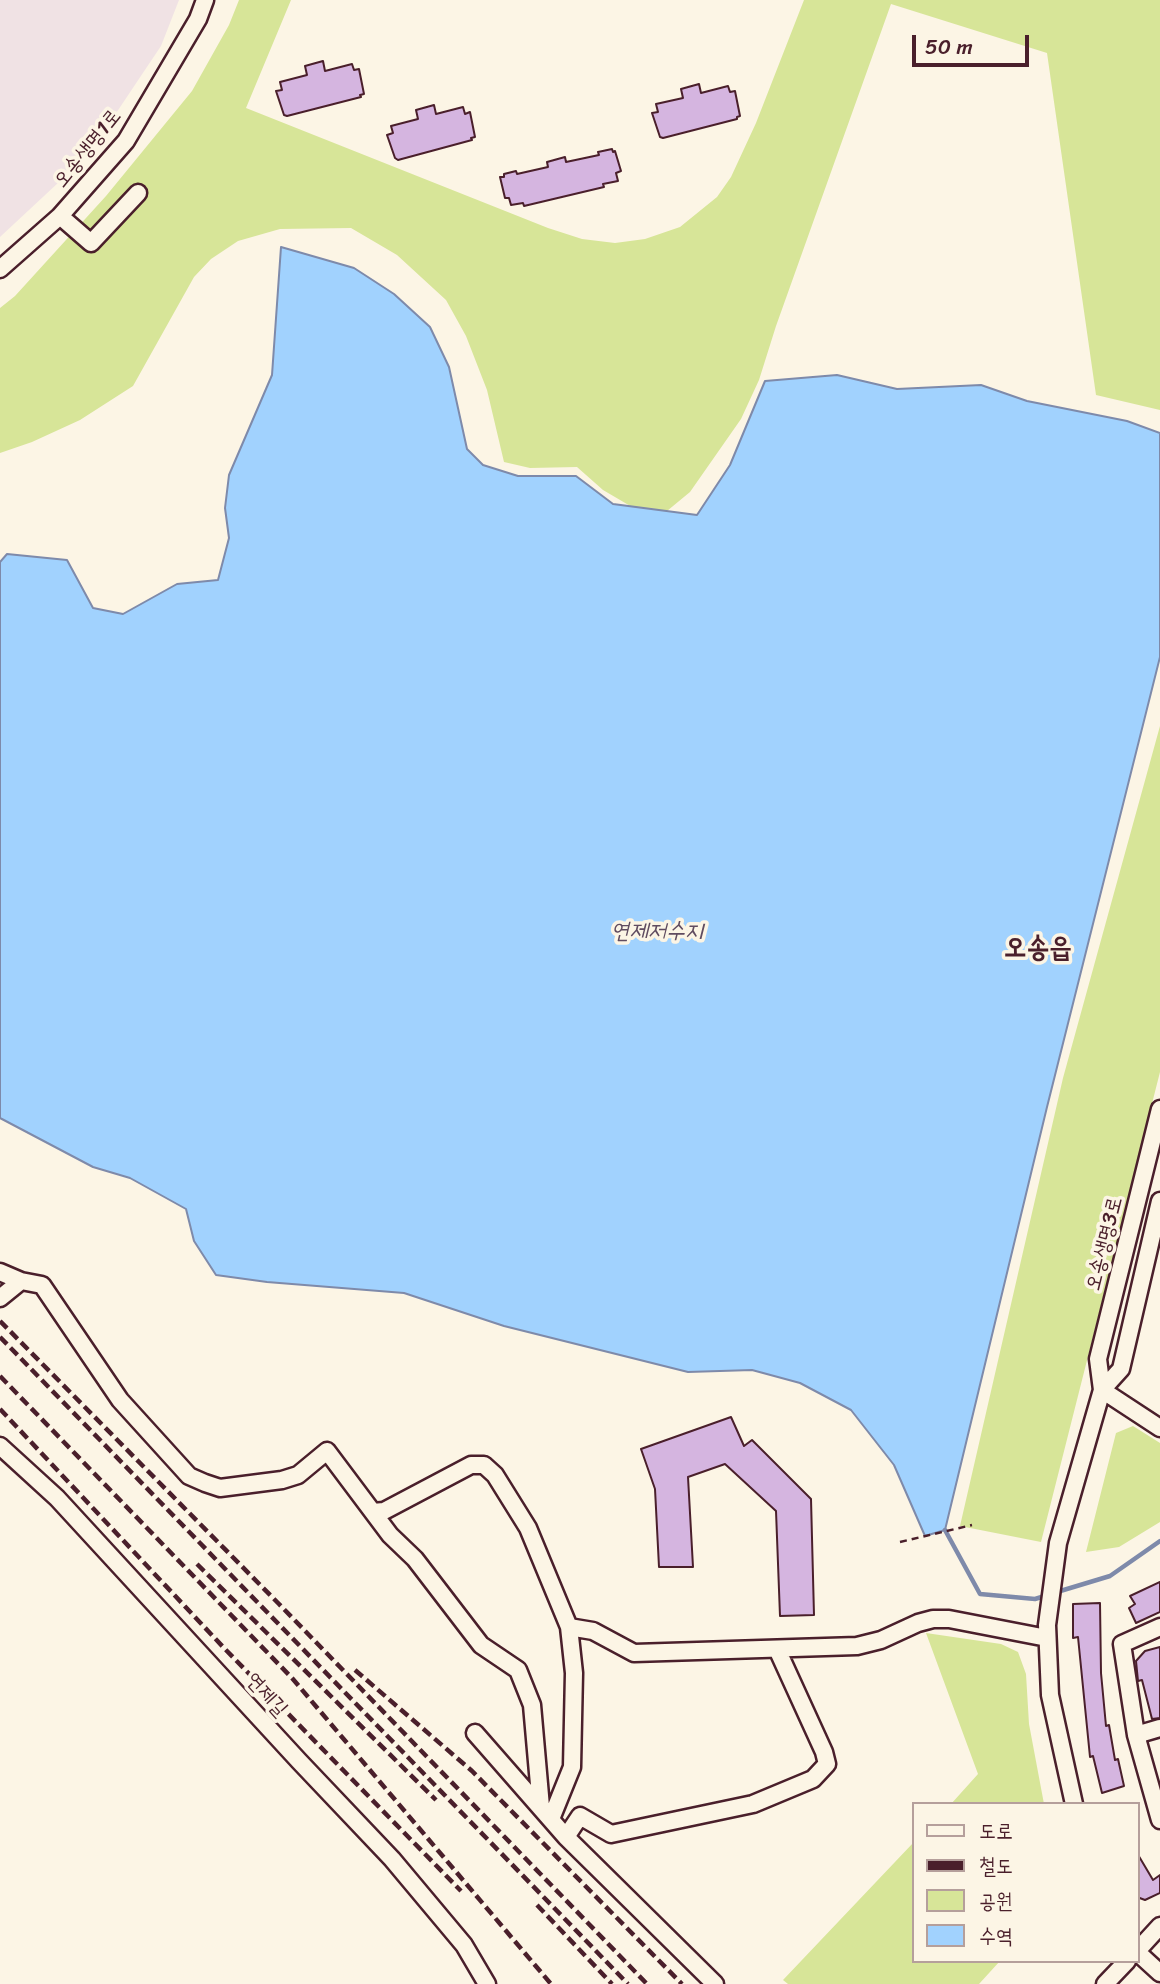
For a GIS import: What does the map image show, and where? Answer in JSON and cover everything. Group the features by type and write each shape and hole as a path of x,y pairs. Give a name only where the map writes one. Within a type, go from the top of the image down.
{"street":[{"name":"오송생명1로","path":"0,269 60,216 126,141 198,19 205,0"},
{"path":"60,216 91,243 138,193"},
{"name":"오송생명3로","path":"1047,1631 1058,1543 1102,1390 1098,1359 1160,1109"},
{"name":"오송생명3로","path":"1102,1390 1121,1369 1160,1201"},
{"path":"0,1272 21,1281 42,1285 120,1400 189,1476 220,1488 282,1480 298,1475 327,1451 390,1535 415,1559 481,1645 518,1670 532,1705 546,1813"},
{"path":"0,1298 21,1281"},
{"path":"1102,1390 1160,1428"},
{"name":"연제길","path":"0,1446 57,1498 392,1859 464,1945 487,1984"},
{"path":"373,1512 384,1511 471,1465 484,1465 495,1475 528,1528 569,1627 573,1674 572,1767 546,1813"},
{"path":"569,1627 593,1631 635,1653 857,1646 881,1640 933,1619 1047,1631 1051,1695 1074,1802"},
{"path":"1160,1627 1122,1644 1136,1735 1160,1820"},
{"path":"566,1837 580,1816 611,1834 753,1804 813,1779 827,1764 824,1752 777,1649"},
{"path":"1136,1735 1160,1728"},
{"path":"475,1733 566,1837 715,1984"},
{"path":"1139,1949 1160,1926"},
{"path":"1139,1953 1160,1973"},
{"path":"1105,1984 1125,1963"}],"path":[{"path":"900,1542 972,1525"}],"shaded area":[{"path":"0,0 179,0 161,46 88,155 0,237"}],"green space":[{"path":"239,0 291,0 246,108 548,228 582,239 615,243 645,239 680,227 717,197 731,177 756,123 804,0 1160,0 1160,410 1096,395 1047,53 891,4 759,380 741,419 690,492 667,511 632,507 603,490 577,467 530,468 504,462 487,390 466,336 446,300 397,255 351,228 280,229 238,241 211,259 194,277 133,386 80,420 0,453 0,308 15,296 106,196 192,91 229,25"},
{"path":"1160,726 1160,1072 1041,1542 960,1526 1063,1078"},
{"path":"1133,1426 1160,1443 1160,1522 1119,1547 1086,1552 1116,1433"},
{"path":"926,1633 1001,1644 1018,1652 1026,1674 1029,1724 1044,1802 953,1802 978,1774"},
{"path":"912,1844 912,1963 998,1963 979,1984 788,1984 783,1980"}],"water":[{"name":"연제저수지","path":"281,247 354,268 394,294 430,327 449,367 467,449 483,465 518,476 576,476 613,504 697,515 730,465 765,381 837,375 897,389 981,385 1027,401 1127,421 1160,433 1160,657 1047,1107 945,1530 925,1536 894,1465 851,1410 800,1383 752,1370 688,1372 504,1326 404,1293 267,1282 216,1275 194,1241 186,1209 130,1178 93,1167 0,1118 0,562 7,554 67,560 93,608 123,614 177,584 218,580 229,538 225,508 229,475 272,375"}],"building":[{"path":"323,61 325,71 352,64 354,70 359,69 364,94 360,95 361,97 284,115 276,91 282,90 280,82 307,75 305,66"},
{"path":"699,84 701,93 728,86 730,92 735,91 740,116 737,119 660,137 652,113 658,112 656,104 683,98 681,89"},
{"path":"434,105 436,114 463,107 465,114 470,112 475,137 398,160 395,158 387,135 393,133 391,126 418,119 416,110"},
{"path":"612,149 621,171 616,173 618,181 603,184 604,187 524,206 523,203 511,205 509,198 505,198 500,177 504,177 504,174 548,167 547,162 565,157 566,162 599,155 598,152"},
{"path":"731,1417 744,1446 752,1440 811,1499 814,1615 780,1616 776,1511 725,1464 688,1477 693,1567 659,1567 655,1489 641,1449"},
{"path":"1160,1582 1160,1612 1136,1623 1129,1608 1135,1604 1130,1596"},
{"path":"1100,1603 1101,1673 1106,1726 1109,1725 1115,1760 1118,1759 1124,1786 1102,1793 1093,1756 1090,1757 1078,1637 1073,1638 1073,1604"},
{"path":"1160,1647 1160,1718 1152,1719 1142,1680 1138,1681 1136,1661 1145,1651"},
{"path":"1139,1856 1153,1880 1160,1875 1160,1893 1145,1900 1139,1898"}],"waterway":[{"path":"945,1530 980,1594 1035,1599 1048,1595"},
{"path":"1057,1592 1110,1576 1160,1541"}],"railway":[{"path":"0,1321 647,1984"},
{"path":"0,1337 628,1984"},
{"path":"0,1376 292,1678 551,1984"},
{"path":"0,1409 224,1648 461,1891"},
{"path":"197,1564 436,1800"},
{"path":"355,1670 472,1771 682,1984"},
{"path":"537,1905 612,1984"}],"district":[{"name":"오송읍","path":"1038,949"}]}
